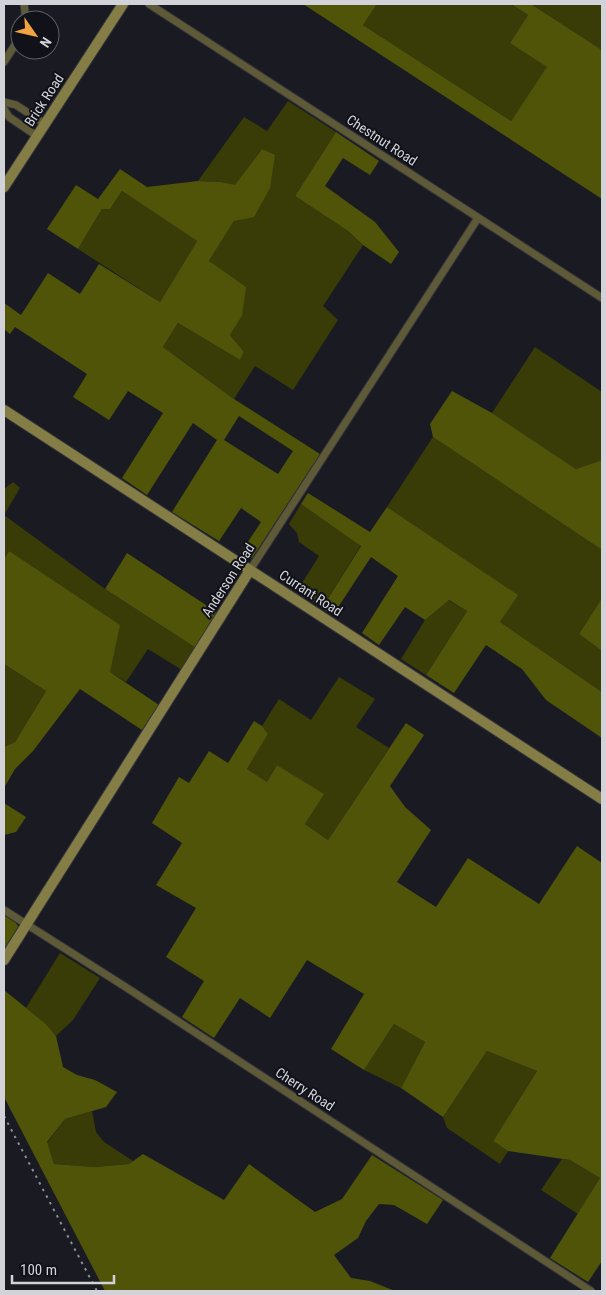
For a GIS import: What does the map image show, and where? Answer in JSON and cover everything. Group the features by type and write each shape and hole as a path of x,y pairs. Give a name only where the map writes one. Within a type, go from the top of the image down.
{"street":[{"name":"Brick Road","path":"4,187 123,4"},
{"name":"Chestnut Road","path":"149,4 602,298"},
{"path":"4,102 16,105 45,124"},
{"path":"4,109 9,117 37,136"},
{"name":"Anderson Road","path":"4,960 250,570 478,218"},
{"name":"Currant Road","path":"4,410 602,799"},
{"name":"Cherry Road","path":"4,910 140,996 591,1291"}],"shaded area":[{"path":"303,4 377,4 363,25 511,121 547,67 510,43 528,15 511,4 531,4 602,50 602,199"},
{"path":"377,4 511,4 528,15 510,43 548,67 511,121 363,25"},
{"path":"531,4 602,4 602,50"},
{"path":"288,101 336,132 295,196 348,231 363,245 323,306 338,320 293,390 255,366 234,399 163,347 178,323 240,360 244,352 230,335 242,316 209,261 234,221 262,149 235,186 220,182 198,181 244,117 267,131"},
{"path":"336,132 379,161 370,175 343,158 325,186 375,222 399,252 391,264 363,245 348,231 295,196"},
{"path":"262,149 275,155 270,188 254,217 234,221 209,261 246,287 242,316 230,335 244,352 240,360 178,323 163,347 234,399 320,454 252,558 247,559 240,554 261,522 241,508 219,541 172,512 217,440 193,423 147,495 122,478 163,413 128,391 109,420 73,397 87,374 15,327 10,334 4,329 4,303 21,315 48,273 80,294 99,264 160,302 197,241 122,191 110,209 102,209 78,249 47,229 76,185 98,199 120,169 147,187 198,181 235,185","holes":["239,416 293,451 278,474 224,440"]},
{"path":"122,191 197,241 160,302 78,249 102,209 110,209"},
{"path":"535,347 602,392 602,460 576,469 492,413"},
{"path":"452,391 492,413 576,469 602,460 602,550 433,437 430,424"},
{"path":"433,437 602,550 602,598 579,634 602,651 602,692 500,622 517,595 387,507"},
{"path":"13,482 20,488 4,515 4,489"},
{"path":"308,493 370,532 387,507 518,595 500,622 602,692 602,738 546,700 522,669 486,645 454,693 426,675 467,611 449,600 425,620 405,607 379,645 362,633 398,576 371,557 333,615 322,608 361,546 301,504"},
{"path":"301,504 361,545 322,608 297,591 319,556 299,542 297,533 289,524"},
{"path":"4,515 105,589 196,648 182,670 148,649 126,682 110,672 9,551 4,559"},
{"path":"9,551 120,625 110,672 159,705 142,730 80,689 33,751 15,769 4,788 4,747 15,742 46,691 4,664 4,559"},
{"path":"127,553 218,613 196,648 105,589"},
{"path":"602,598 602,651 579,634"},
{"path":"448,600 467,611 426,675 401,659 425,620"},
{"path":"4,664 46,691 15,742 4,747"},
{"path":"339,677 375,699 356,727 389,748 328,840 305,824 323,794 277,765 267,782 247,769 268,734 262,726 279,699 311,720"},
{"path":"254,721 262,726 268,734 247,769 267,782 277,765 324,794 305,824 328,840 406,723 424,735 390,786 405,807 431,830 397,882 436,907 468,858 539,904 577,846 602,863 602,1261 588,1282 550,1258 600,1178 570,1160 508,1151 493,1141 537,1071 487,1051 443,1117 401,1088 425,1042 394,1024 364,1070 331,1049 364,994 307,960 270,1018 240,998 214,1038 182,1017 204,981 166,957 196,908 156,885 182,843 152,823 179,777 189,783 209,751 228,763"},
{"path":"4,803 26,817 16,832 4,835"},
{"path":"4,915 18,926 17,933 4,953"},
{"path":"60,953 100,978 73,1020 56,1036 46,1024 26,1008"},
{"path":"4,990 46,1024 56,1036 63,1067 77,1075 95,1080 117,1092 106,1107 65,1119 47,1142 54,1164 95,1167 129,1164 143,1154 224,1200 249,1164 315,1212 342,1199 372,1155 443,1200 427,1224 394,1205 379,1204 366,1221 358,1238 334,1255 351,1278 370,1281 395,1291 105,1291 4,1097"},
{"path":"394,1024 425,1042 401,1088 364,1070"},
{"path":"487,1051 537,1071 493,1141 508,1151 500,1164 447,1128 443,1117"},
{"path":"92,1111 96,1132 104,1142 133,1161 129,1164 95,1167 54,1164 47,1143 65,1119"},
{"path":"562,1159 570,1160 600,1178 578,1214 541,1190"}],"railway":[{"path":"4,1116 97,1291"}]}
